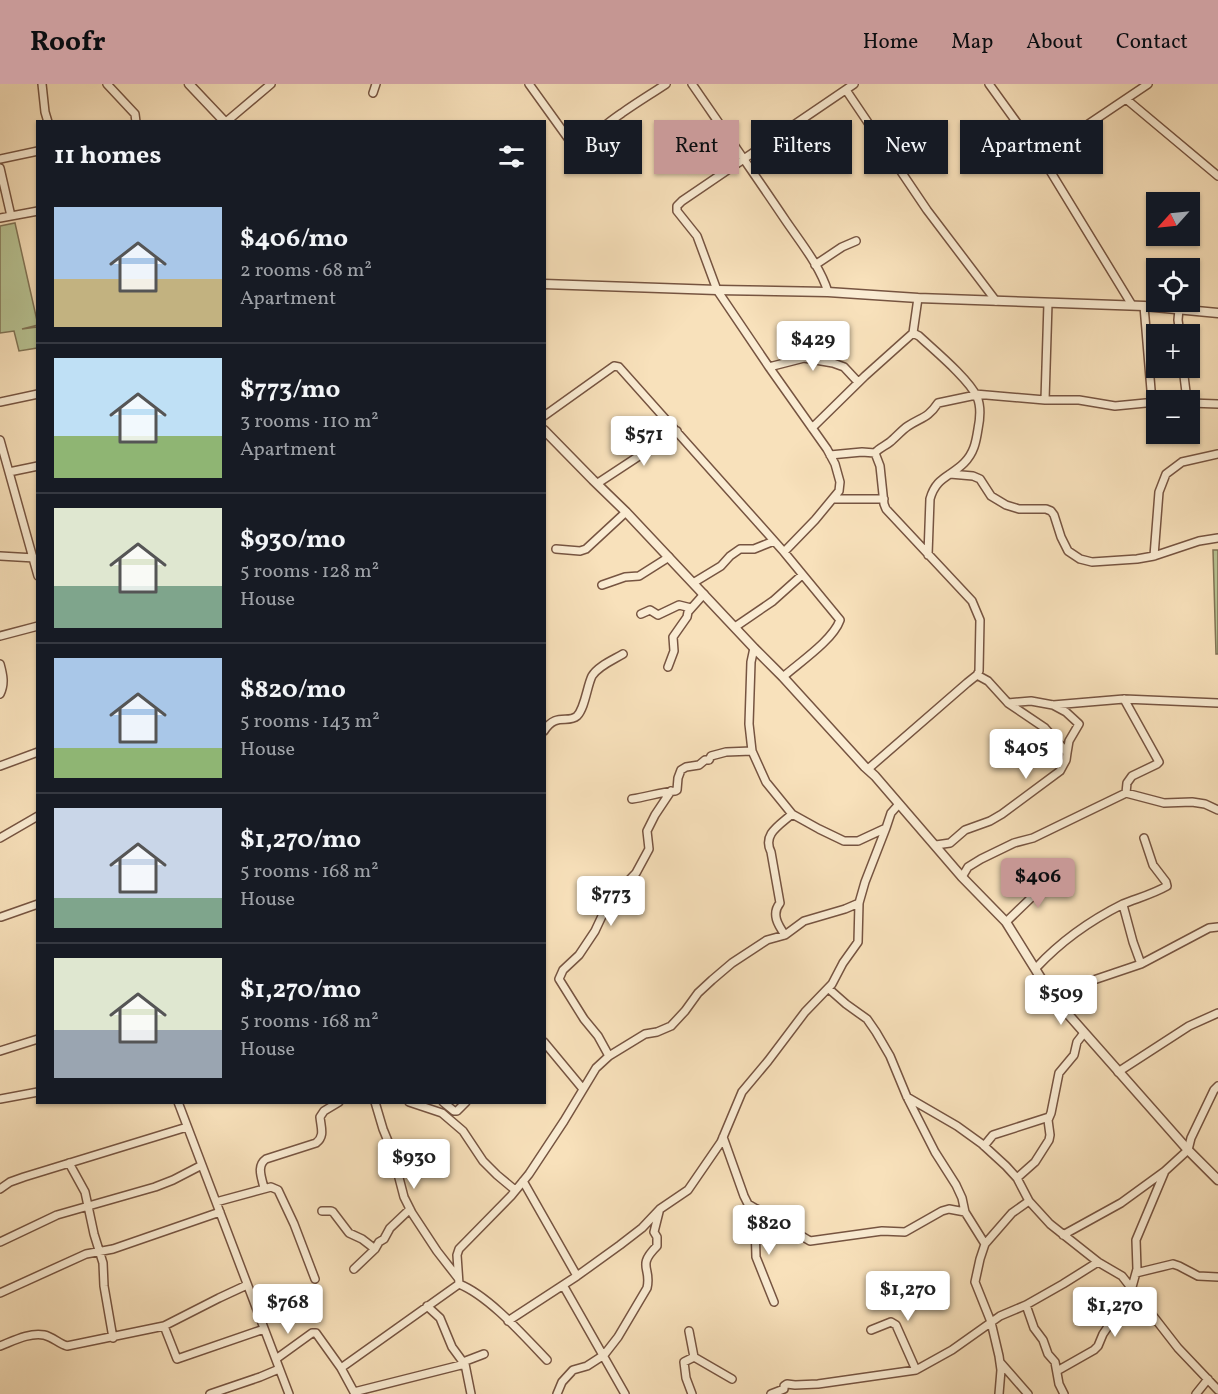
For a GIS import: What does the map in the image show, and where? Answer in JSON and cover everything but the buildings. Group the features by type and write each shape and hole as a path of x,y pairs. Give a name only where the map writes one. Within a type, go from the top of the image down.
{"street":[{"path":"42,84 47,120"},
{"path":"107,84 135,114 136,120"},
{"path":"189,84 223,120"},
{"path":"227,120 271,84"},
{"path":"373,93 376,84"},
{"path":"528,84 570,141 576,145 666,84"},
{"path":"692,84 815,265 828,292"},
{"path":"784,552 839,491 840,482 835,464 717,290 698,236 677,211 677,206 854,84"},
{"path":"989,84 1015,120"},
{"path":"1095,120 1148,84"},
{"path":"846,90 927,210 996,301"},
{"path":"1126,99 1218,176"},
{"path":"0,159 36,151"},
{"path":"0,168 11,216"},
{"path":"1052,174 1132,305"},
{"path":"0,218 36,211"},
{"path":"815,265 842,247 856,242"},
{"path":"546,284 828,292 918,298 1144,306 1153,390"},
{"path":"812,428 858,382 913,333 918,298"},
{"path":"1045,400 1048,303"},
{"path":"1200,311 1218,313"},
{"path":"913,333 919,336 967,382 976,394 980,410 975,448 956,471 938,482 933,490 930,499 928,555"},
{"path":"769,368 804,358 844,367 858,382"},
{"path":"546,415 614,366 620,367 784,552 840,620 827,639 783,677"},
{"path":"0,402 36,394"},
{"path":"875,453 908,426 923,419 938,403 976,394 1045,400 1079,400 1115,406 1146,403"},
{"path":"1200,403 1218,404"},
{"path":"598,483 677,431"},
{"path":"546,432 627,512 783,677 868,769 962,877 1006,922 1052,996 1188,1150 1218,1180"},
{"path":"0,440 35,558 0,556"},
{"path":"830,454 875,453"},
{"path":"868,769 979,671 980,620 977,611 972,601 886,509 880,466 875,453"},
{"path":"1154,556 1159,492 1166,474 1182,462 1218,454"},
{"path":"9,472 36,465"},
{"path":"950,474 973,476 980,479 992,496 1019,510 1046,509 1051,511 1068,551 1080,559 1092,562 1154,556 1199,541 1218,538"},
{"path":"833,499 884,499"},
{"path":"556,549 580,551 586,549 627,512"},
{"path":"693,582 721,566 740,549 754,549 774,541"},
{"path":"602,585 626,577 639,576 669,557"},
{"path":"735,627 773,601 802,575"},
{"path":"668,667 674,651 674,637 691,608 704,594"},
{"path":"641,614 650,610 658,615 679,605 691,608"},
{"path":"0,636 36,627"},
{"path":"754,648 751,663 749,724 752,750 766,782 792,813 819,830 844,841 858,841 886,828"},
{"path":"546,729 554,721 574,718 579,714 592,677 597,670 623,654"},
{"path":"0,664 4,687 0,694"},
{"path":"977,675 988,681 1008,703 1045,728 1067,753"},
{"path":"1008,703 1031,701 1053,705 1124,699 1218,703"},
{"path":"1124,699 1159,762 1132,776 1127,783 1126,793"},
{"path":"936,845 950,843 964,830 1002,814 1060,771 1066,760 1070,741 1079,724 1066,712 1053,705"},
{"path":"633,799 677,790 678,778 683,768 699,765 709,760 711,756 752,750"},
{"path":"0,766 36,753"},
{"path":"609,1056 559,979 562,970 579,955 595,931 609,901 636,873 649,849 647,831 671,791"},
{"path":"962,877 968,867 981,859 1014,843 1033,838 1126,793 1164,803 1205,804 1218,810"},
{"path":"508,1320 577,1276 642,1228 660,1209 688,1190 721,1142 742,1092 805,1012 829,989 858,942 859,903 865,882 891,813 898,804"},
{"path":"785,935 778,925 775,913 780,903 768,845 769,835 792,813"},
{"path":"0,838 36,817"},
{"path":"1036,968 1047,955 1083,927 1123,905 1167,886 1154,865 1144,838"},
{"path":"1006,922 1054,880"},
{"path":"458,1281 457,1255 459,1249 523,1181 564,1121 596,1068 609,1056 645,1034 671,1026 698,993 732,963 767,940 785,935 804,921 859,903"},
{"path":"1,917 36,905"},
{"path":"1123,905 1141,964"},
{"path":"1052,996 1141,964 1209,928 1218,927"},
{"path":"829,989 867,1020 876,1032 890,1056 934,1152 956,1185 965,1212 985,1244"},
{"path":"1118,1072 1189,1026 1218,1013"},
{"path":"1017,1179 1035,1162 1049,1140 1048,1120 1059,1073 1074,1055 1077,1042 1084,1033"},
{"path":"0,1051 36,1040"},
{"path":"546,1044 583,1089"},
{"path":"1063,1235 1114,1207 1166,1171 1188,1150 1191,1138 1218,1086"},
{"path":"0,1099 36,1092"},
{"path":"907,1097 957,1126 984,1146 1017,1179 1029,1201 1063,1235 1098,1262 1118,1272 1132,1287 1164,1331 1218,1390"},
{"path":"179,1104 289,1394"},
{"path":"264,1188 261,1162 321,1140 320,1117 324,1111 336,1104"},
{"path":"376,1104 392,1150 400,1187 410,1209 437,1251 458,1281 479,1295 508,1320 547,1360"},
{"path":"415,1104 442,1113 463,1131 483,1161 515,1190"},
{"path":"445,1104 454,1111 464,1104"},
{"path":"984,1146 993,1136 1049,1117"},
{"path":"0,1189 24,1177 187,1127"},
{"path":"723,1137 748,1204 810,1241 882,1231 905,1232 942,1211 949,1209 965,1212"},
{"path":"69,1163 85,1192 103,1263 104,1286 113,1338"},
{"path":"0,1242 57,1215 155,1187 202,1165"},
{"path":"1057,1371 1098,1346 1132,1287 1137,1269 1136,1240 1166,1171"},
{"path":"523,1181 577,1276"},
{"path":"216,1202 271,1186 278,1190 315,1279"},
{"path":"999,1394 1000,1362 991,1322 975,1282 985,1244 1011,1213 1029,1201"},
{"path":"354,1269 410,1209"},
{"path":"557,1394 562,1382 573,1370 587,1366 604,1355 618,1337 647,1288 645,1263 657,1246 657,1237 654,1232 660,1209"},
{"path":"757,1209 756,1257 774,1302"},
{"path":"0,1293 86,1254 113,1249 220,1212"},
{"path":"322,1212 333,1212 349,1233 375,1249"},
{"path":"771,1394 783,1389 787,1384 824,1383 916,1370 952,1350 1000,1316 1026,1305 1098,1262"},
{"path":"1136,1273 1173,1264 1198,1276 1218,1277"},
{"path":"341,1368 458,1281"},
{"path":"0,1346 31,1335 43,1335 67,1346 164,1326 247,1285"},
{"path":"563,1285 625,1394"},
{"path":"1026,1305 1034,1328 1055,1362 1059,1384 1064,1394"},
{"path":"427,1306 440,1318 452,1347 463,1362 484,1354"},
{"path":"871,1330 891,1322 896,1325 916,1370"},
{"path":"164,1326 176,1357 179,1359 264,1329"},
{"path":"689,1331 694,1358"},
{"path":"276,1359 312,1333 316,1333 341,1368 354,1393 465,1364 471,1394"},
{"path":"694,1358 732,1379"},
{"path":"692,1394 686,1378 684,1362 694,1358"},
{"path":"1000,1362 1028,1394"},
{"path":"210,1394 279,1369"},
{"path":"1196,1394 1208,1380"},
{"path":"824,1383 825,1394"}],"green space":[{"path":"15,223 36,316 36,326 22,329 36,327 36,348 19,351 14,331 0,333 0,226"},
{"path":"1213,550 1218,550 1218,654 1216,654"}]}
